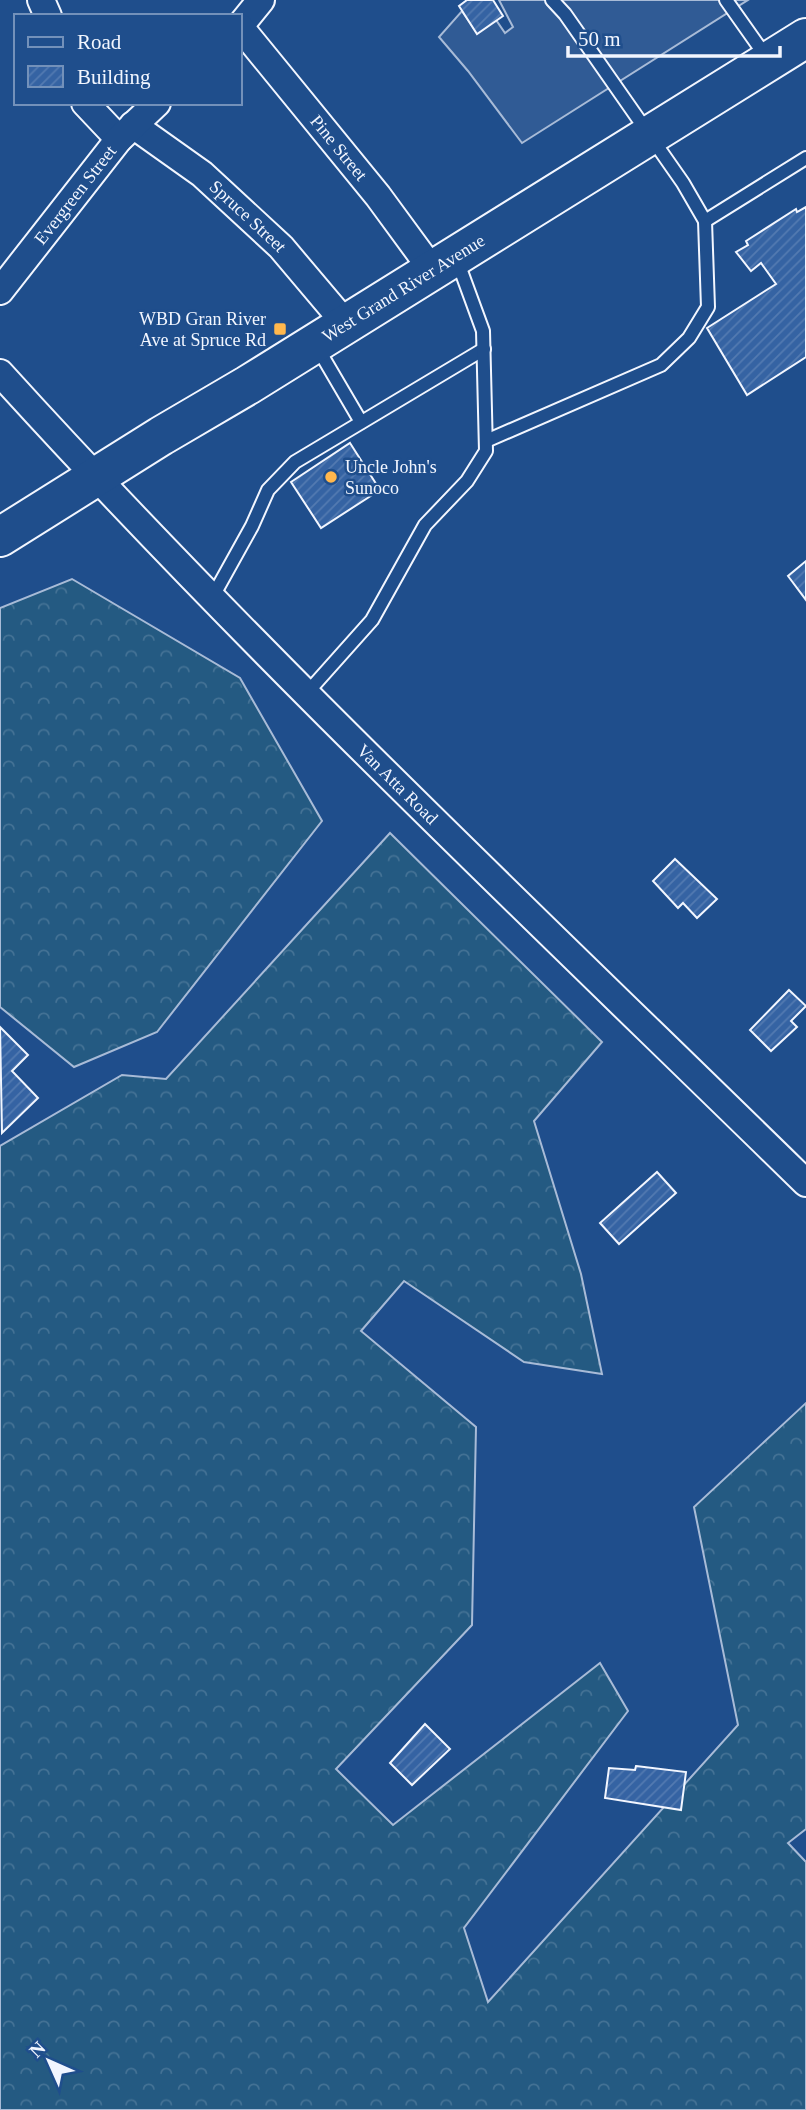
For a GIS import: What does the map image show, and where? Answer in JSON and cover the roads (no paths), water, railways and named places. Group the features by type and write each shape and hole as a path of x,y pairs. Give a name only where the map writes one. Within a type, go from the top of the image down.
{"main road":[{"name":"West Grand River Avenue","path":"0,537 806,38"}],"street":[{"path":"242,24 261,0"},
{"name":"Pine Street","path":"242,28 378,196 444,264"},
{"name":"Spruce Street","path":"88,105 126,132 202,174 281,247 331,334"},
{"name":"Evergreen Street","path":"0,291 126,132 155,105"},
{"name":"Van Atta Road","path":"0,373 97,478 306,694 806,1183"}],"lane":[{"path":"485,441 661,365 689,338 708,307 705,221 683,183 565,14 552,0"},
{"path":"726,0 769,61"},
{"path":"705,221 806,158"},
{"path":"306,694 372,620 425,525 467,481 486,451 483,331 444,264"},
{"path":"331,334 361,422"},
{"path":"212,598 252,526 268,490 295,462 484,349"}],"place":[{"name":"WBD Gran River Ave at Spruce Rd","path":"280,329"},
{"name":"Uncle John's Sunoco","path":"331,477"}]}
